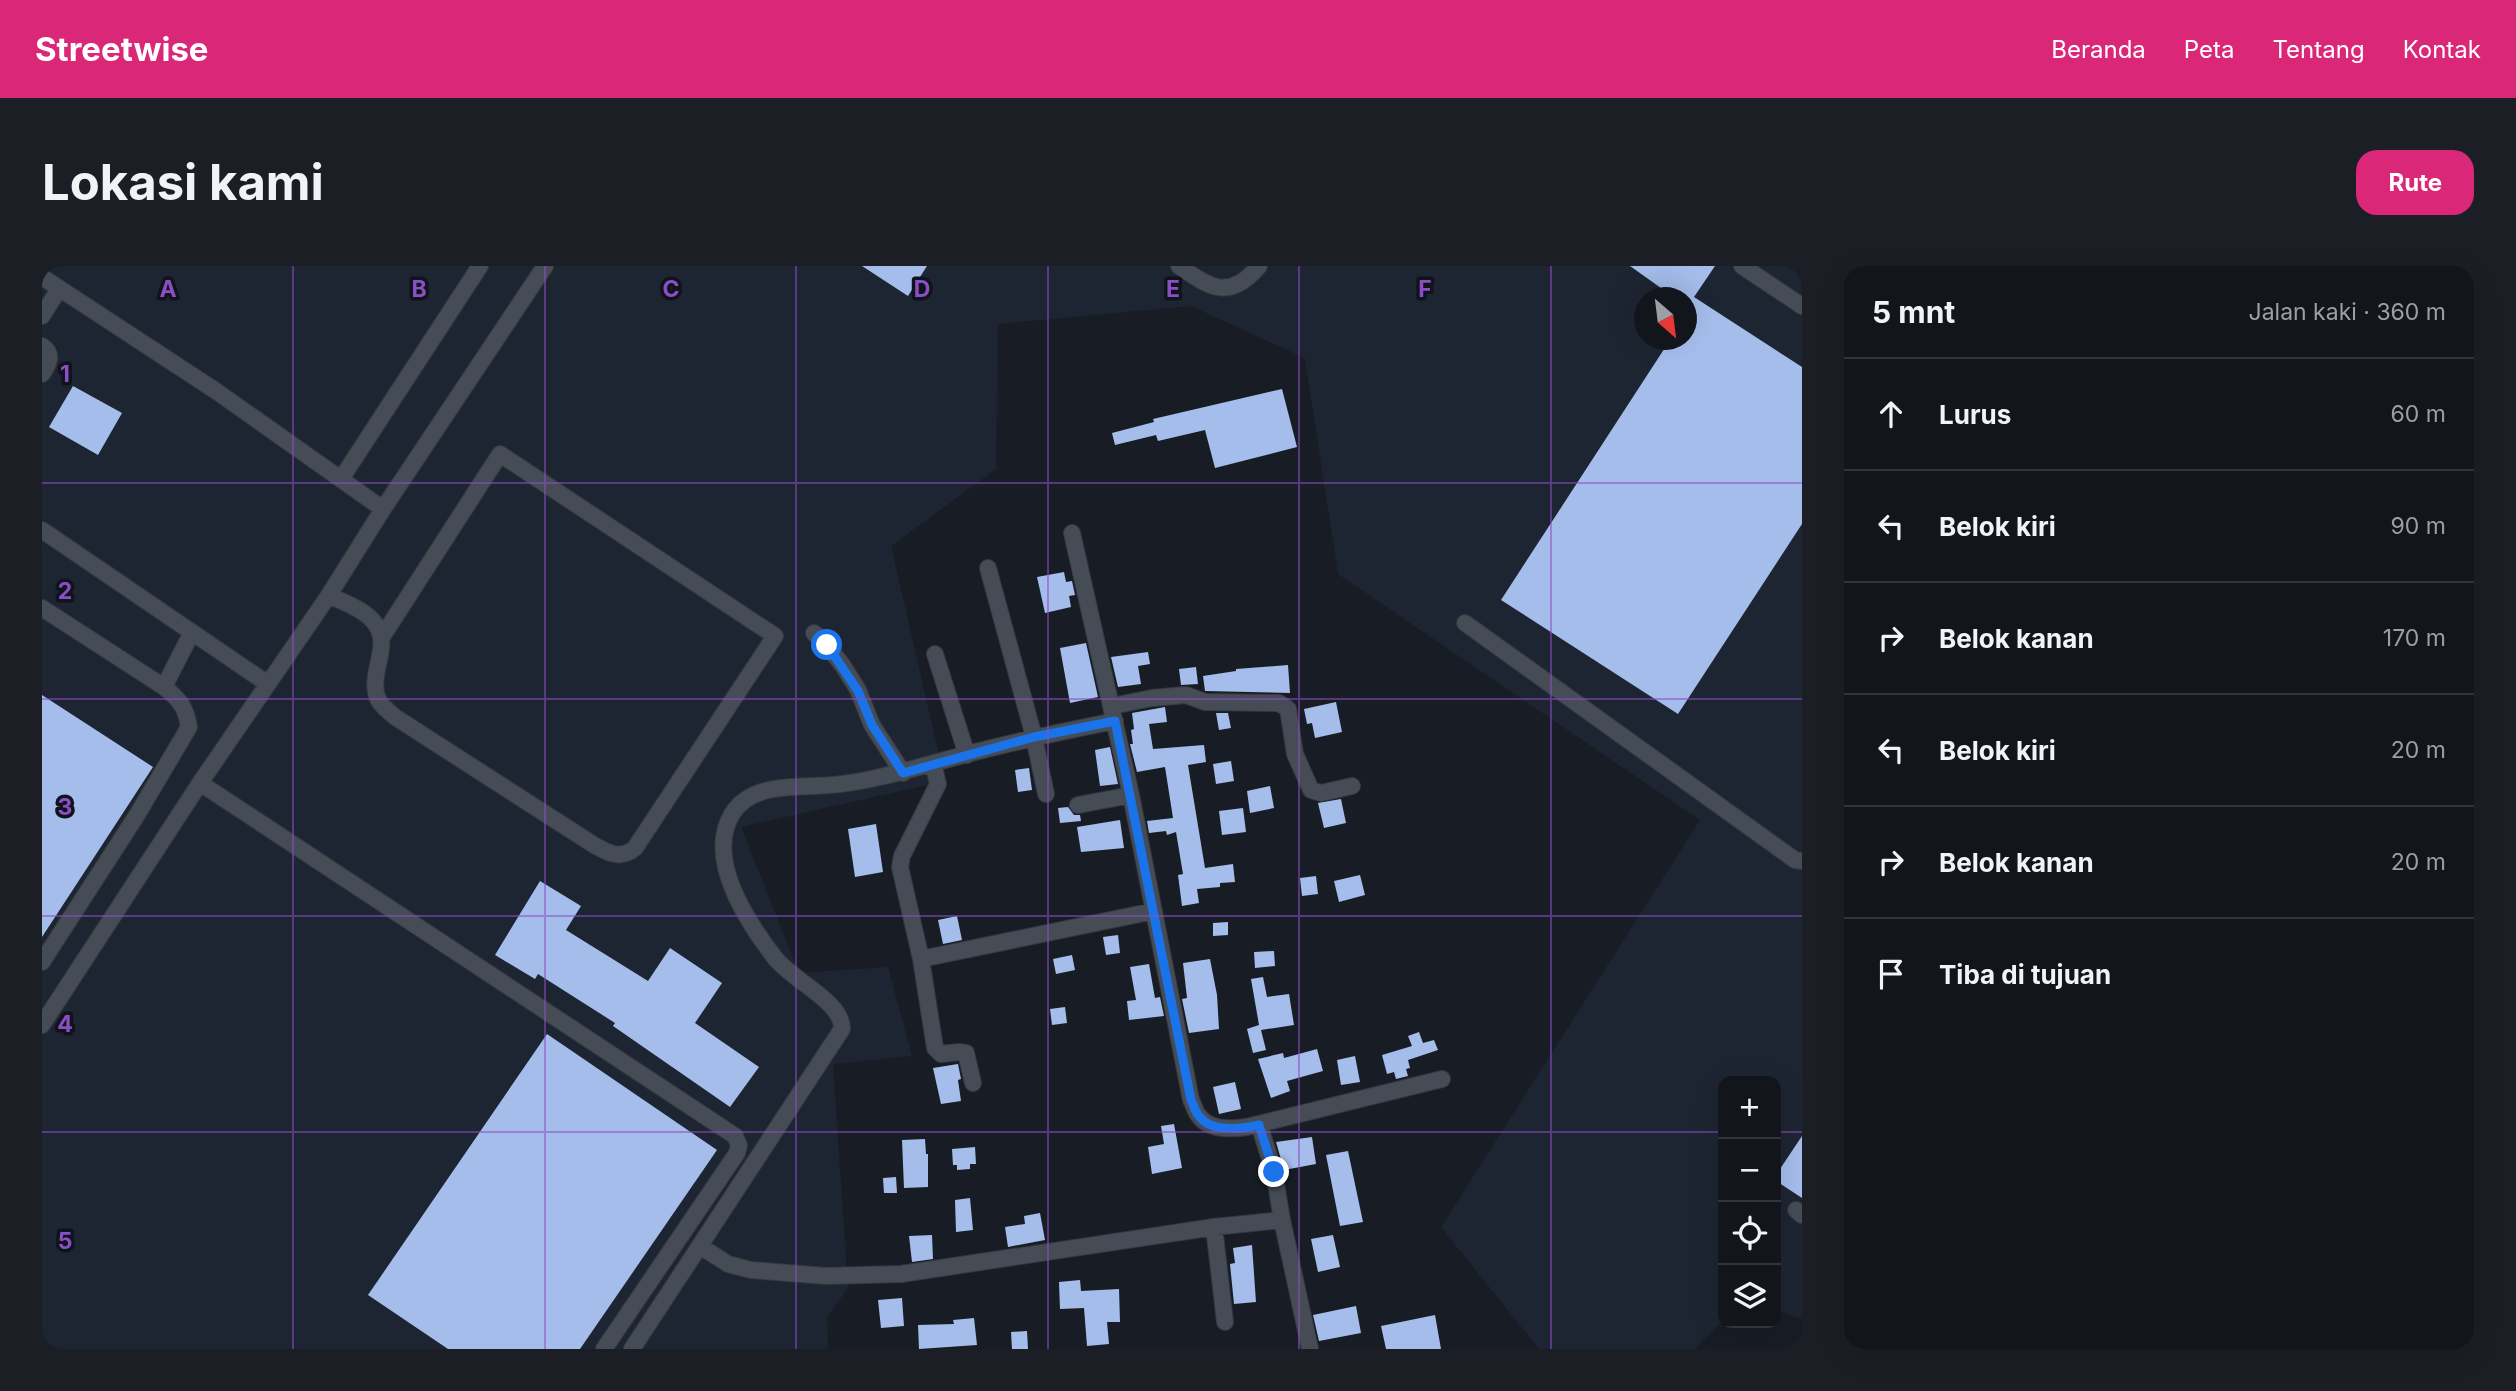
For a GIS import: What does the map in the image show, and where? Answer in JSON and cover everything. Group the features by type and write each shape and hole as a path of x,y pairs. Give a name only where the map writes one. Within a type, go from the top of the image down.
{"street":[{"path":"341,479 480,266"},
{"path":"42,1025 545,266"},
{"path":"1179,266 1217,289 1232,287 1249,279 1259,266"},
{"path":"1742,266 1802,306"},
{"path":"42,277 216,391 383,509"},
{"path":"42,316 59,289"},
{"path":"42,346 49,355 50,363 42,374"},
{"path":"329,594 367,615 376,625 382,637 374,686 379,702 395,717 594,845 618,855 631,852 635,848 775,636 500,454 382,637"},
{"path":"42,530 268,684"},
{"path":"1072,533 1114,713 1191,1100 1199,1118 1214,1126 1244,1128 1442,1079"},
{"path":"988,568 1034,737 1046,794"},
{"path":"42,608 164,687 180,700 187,714 189,727 137,815 42,962"},
{"path":"1465,623 1795,860 1802,861"},
{"path":"164,687 192,632"},
{"path":"814,633 823,640 843,666 858,691 872,725 903,773"},
{"path":"935,654 967,755"},
{"path":"632,1349 842,1029 842,1021 836,1009 804,986 778,961 756,932 738,901 723,851 729,820 747,798 771,789 846,786 903,773 1114,713 1153,698 1186,695 1205,702 1279,703 1288,709 1295,754 1311,790 1321,793 1352,786"},
{"path":"933,763 938,784 900,862 921,959 935,1048 941,1054 966,1054 973,1083"},
{"path":"200,783 735,1136 737,1153 604,1349"},
{"path":"1078,805 1131,795"},
{"path":"921,959 1154,911"},
{"path":"1259,1125 1274,1172 1310,1349"},
{"path":"700,1246 728,1264 751,1270 826,1276 901,1274 1214,1227 1282,1220"},
{"path":"1214,1227 1224,1322"}],"shaded area":[{"path":"42,266 1802,266 1802,1319 1781,1313 1781,1076 1718,1076 1718,1326 1694,1349 1539,1349 1441,1227 1700,820 1338,574 1305,358 1191,306 998,324 996,469 891,546 945,781 741,827 799,973 888,967 912,1056 833,1064 848,1288 827,1317 828,1349 42,1349"}],"building":[{"path":"862,266 927,266 908,296"},
{"path":"1630,266 1715,266 1697,293 1697,287 1660,287"},
{"path":"1697,299 1802,367 1802,524 1678,714 1501,600 1664,350 1697,350"},
{"path":"73,386 122,413 98,455 49,427"},
{"path":"1282,389 1297,447 1215,468 1205,430 1158,441 1156,435 1115,445 1112,433 1154,422 1153,419"},
{"path":"1064,572 1066,582 1072,581 1075,595 1069,596 1071,607 1045,613 1037,577"},
{"path":"1086,643 1098,697 1070,703 1060,648"},
{"path":"1148,652 1150,664 1138,666 1141,684 1118,687 1111,657"},
{"path":"1288,665 1290,693 1205,691 1203,676 1236,669"},
{"path":"1196,667 1198,684 1181,685 1179,669"},
{"path":"42,695 153,767 42,937"},
{"path":"1336,702 1342,732 1315,738 1312,723 1307,724 1304,709"},
{"path":"1165,707 1167,722 1149,724 1153,749 1204,745 1206,762 1188,765 1205,868 1233,864 1235,882 1220,883 1220,887 1197,889 1199,903 1182,906 1178,875 1183,874 1176,832 1167,835 1166,831 1149,833 1147,821 1173,818 1165,767 1137,772 1130,744 1133,744 1131,730 1134,729 1132,713"},
{"path":"1216,713 1228,713 1231,728 1219,730"},
{"path":"1110,747 1118,784 1100,786 1095,750"},
{"path":"1231,761 1234,781 1216,784 1213,764"},
{"path":"1029,768 1032,790 1018,792 1015,770"},
{"path":"1270,786 1274,808 1250,813 1247,791"},
{"path":"1341,799 1346,823 1324,828 1318,803"},
{"path":"1068,807 1074,815 1080,815 1081,821 1060,823 1058,808"},
{"path":"1243,808 1246,832 1222,835 1219,811"},
{"path":"1120,820 1124,848 1081,852 1077,827"},
{"path":"876,824 883,872 855,877 848,829"},
{"path":"1360,875 1365,895 1339,902 1334,881"},
{"path":"1316,876 1318,894 1302,896 1300,878"},
{"path":"540,881 581,906 566,930 648,981 670,948 722,983 695,1023 759,1067 730,1107 613,1026 615,1023 538,974 535,979 495,955"},
{"path":"957,916 962,940 943,944 938,920"},
{"path":"1228,922 1228,935 1213,936 1213,923"},
{"path":"1118,935 1120,953 1106,955 1103,937"},
{"path":"1274,951 1275,966 1255,968 1254,952"},
{"path":"1072,955 1075,970 1056,974 1053,959"},
{"path":"1210,959 1217,995 1219,1029 1189,1033 1182,999 1187,998 1183,963"},
{"path":"1149,964 1155,998 1160,997 1164,1016 1129,1020 1127,1001 1136,1000 1130,967"},
{"path":"1263,977 1267,997 1289,994 1294,1025 1261,1030 1266,1050 1253,1053 1247,1029 1259,1025 1251,979"},
{"path":"1065,1007 1067,1023 1052,1025 1050,1009"},
{"path":"1419,1032 1423,1043 1434,1040 1438,1050 1408,1060 1408,1076 1396,1079 1394,1072 1387,1074 1382,1055 1412,1046 1408,1036"},
{"path":"547,1034 717,1150 580,1349 448,1349 368,1295"},
{"path":"1317,1049 1323,1071 1287,1081 1290,1091 1271,1098 1258,1059 1283,1053 1284,1058"},
{"path":"1355,1056 1360,1082 1341,1085 1337,1060"},
{"path":"958,1064 961,1101 941,1104 933,1068"},
{"path":"1235,1082 1241,1109 1219,1114 1213,1087"},
{"path":"1174,1124 1182,1168 1152,1174 1148,1147 1164,1144 1161,1126"},
{"path":"1802,1136 1802,1198 1781,1184 1781,1168"},
{"path":"1312,1137 1316,1164 1284,1170 1276,1142"},
{"path":"925,1139 928,1187 904,1188 902,1140"},
{"path":"975,1147 976,1164 970,1164 970,1169 957,1170 957,1165 953,1165 952,1149"},
{"path":"1348,1151 1363,1222 1340,1226 1326,1155"},
{"path":"896,1177 897,1193 884,1193 883,1178"},
{"path":"970,1198 973,1230 956,1232 955,1200"},
{"path":"1040,1213 1045,1240 1008,1247 1005,1227 1025,1224 1024,1216"},
{"path":"932,1235 933,1259 912,1262 909,1236"},
{"path":"1333,1235 1340,1267 1318,1272 1311,1239"},
{"path":"1252,1245 1256,1302 1234,1304 1230,1264 1235,1263 1233,1248"},
{"path":"1080,1280 1081,1291 1119,1289 1120,1322 1107,1322 1109,1344 1087,1346 1084,1308 1060,1309 1059,1282"},
{"path":"902,1298 904,1326 881,1328 878,1300"},
{"path":"1356,1306 1361,1333 1319,1341 1313,1315"},
{"path":"1435,1315 1441,1349 1386,1349 1381,1326"},
{"path":"974,1318 977,1345 919,1349 918,1325 954,1324 953,1320"},
{"path":"1027,1331 1028,1349 1012,1349 1011,1332"}],"route":[{"path":"827,645 858,691 872,725 903,773 1034,737 1115,721 1191,1100 1199,1118 1214,1126 1244,1128 1259,1125 1274,1172"}]}
